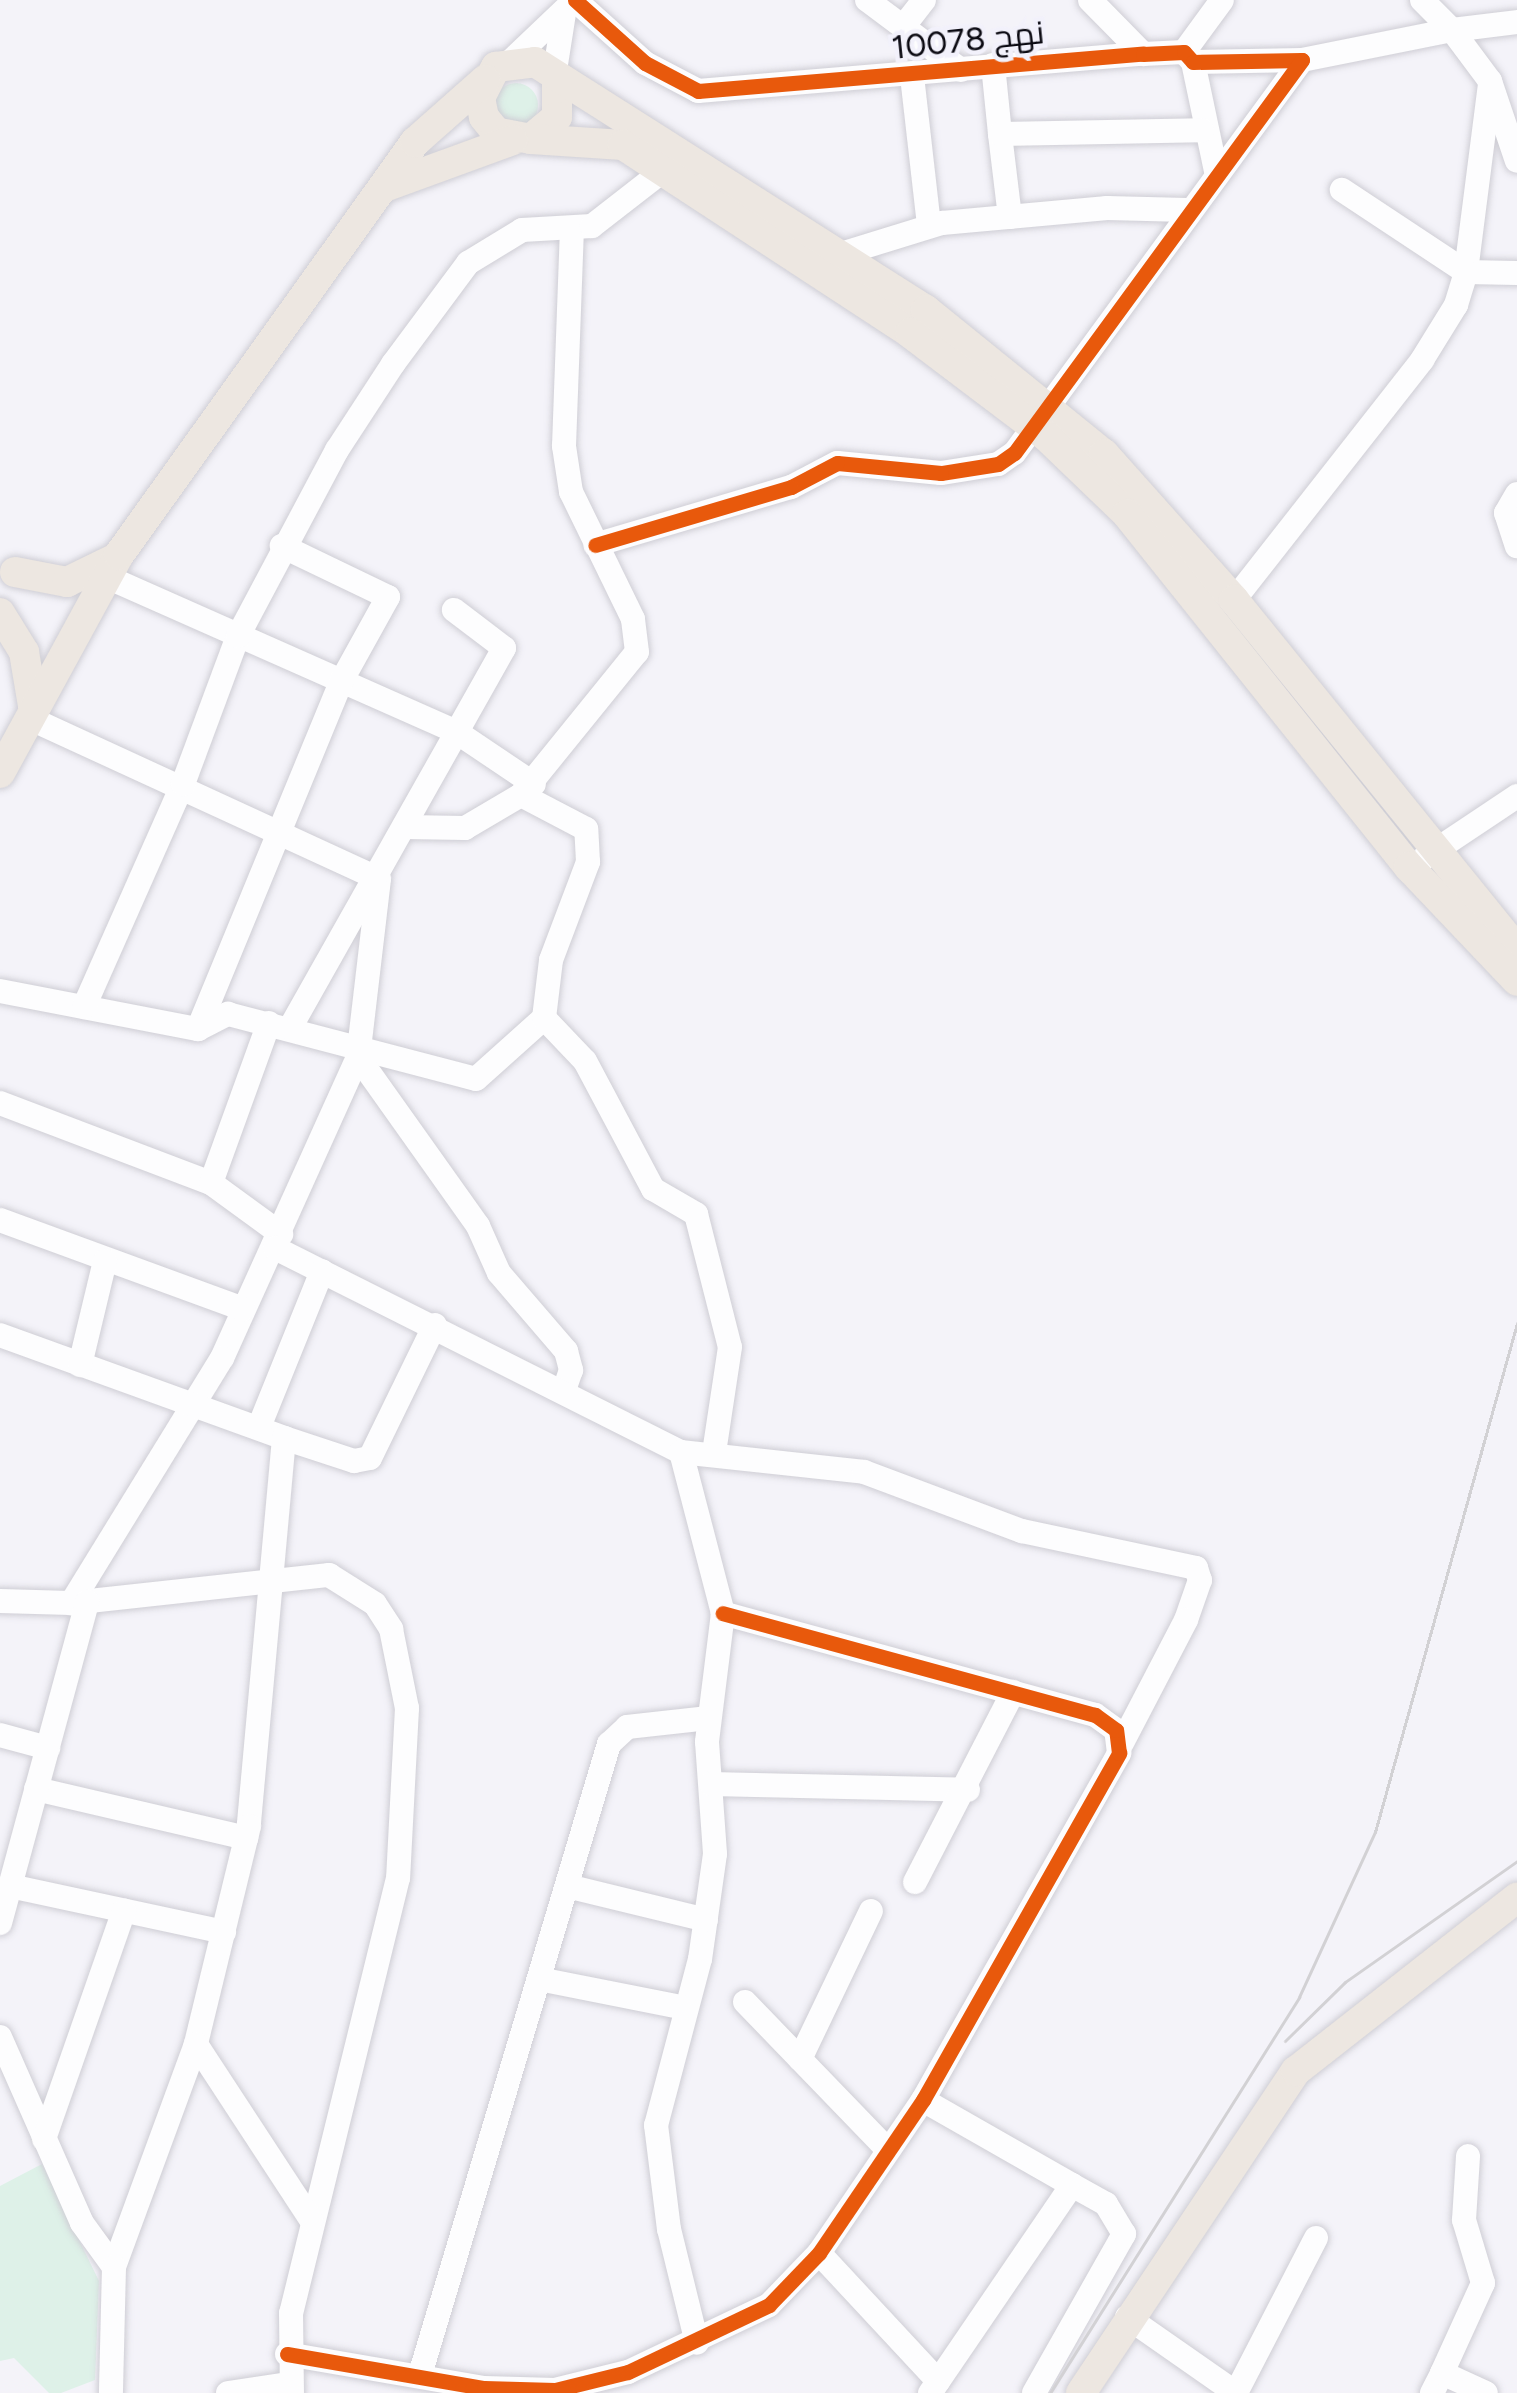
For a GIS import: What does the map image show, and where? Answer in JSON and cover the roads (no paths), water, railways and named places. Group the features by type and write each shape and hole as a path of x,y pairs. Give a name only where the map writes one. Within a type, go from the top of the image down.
{"main road":[{"path":"0,772 113,566 415,142 512,60 536,62 555,80 708,165 841,254 1148,499 1234,600 1421,861 1517,950"},
{"path":"485,80 484,117 522,139 595,137 664,170 1041,415 1421,861 1517,981"},
{"path":"381,189 522,139 557,117 555,80"},
{"path":"8,568 67,582 113,566"},
{"path":"8,568 50,594 70,638"},
{"path":"0,613 70,638"},
{"path":"0,613 24,652 31,712"},
{"path":"1081,2393 1127,2317 1296,2072 1517,1898"}],"street":[{"path":"867,0 961,70"},
{"path":"904,27 924,0"},
{"path":"1090,0 1144,54"},
{"path":"1216,171 1202,130 1188,57 1222,0"},
{"path":"1422,0 1452,16 1490,81 1517,161"},
{"path":"512,60 571,4"},
{"path":"555,80 571,4"},
{"name":"نهج 10078","path":"571,4 645,63 698,91 1144,54 1302,60 1452,16 1517,22"},
{"path":"595,545 791,488 837,463 941,473 998,464 1041,415 1187,210 1302,60"},
{"path":"993,65 1010,217"},
{"path":"912,76 929,226"},
{"path":"1234,600 1442,332 1466,272 1490,81"},
{"path":"1000,134 1202,130"},
{"path":"84,1007 183,784 238,636 337,450 468,263 523,230 548,225 572,232 621,211 664,170"},
{"path":"1342,190 1466,272 1517,272"},
{"path":"841,254 929,226 1010,217 1187,210"},
{"path":"405,827 465,828 527,789 637,652 633,619 571,492 564,446 572,232"},
{"path":"1517,494 1506,513 1517,546"},
{"path":"198,1029 341,680 388,593 282,546"},
{"path":"0,991 198,1029 228,1014 471,1081 544,1018 551,960 577,904 590,838 578,821 527,789 454,731 238,636 113,566"},
{"path":"211,1183 280,1026 379,879 454,731 504,648 454,610"},
{"path":"31,712 379,879"},
{"path":"1421,861 1517,796"},
{"path":"0,1923 7,1882 48,1748 79,1602 194,1409 278,1241 359,1053 379,879"},
{"path":"544,1018 585,1061 646,1179 696,1214 730,1347 714,1453"},
{"path":"359,1053 469,1211 499,1273 566,1351 572,1370 564,1390"},
{"path":"0,1103 211,1183 278,1241 322,1271 681,1451 864,1472 1022,1531 1196,1568 1200,1580 1186,1620 1122,1743 923,2100 819,2252 769,2305 628,2372 555,2390 502,2390 286,2354"},
{"path":"0,1220 243,1309"},
{"path":"80,1366 105,1261"},
{"path":"259,1427 322,1271"},
{"path":"0,1335 194,1409 354,1461 370,1457 435,1325"},
{"path":"111,2393 114,2266 196,2044 246,1838 284,1438"},
{"path":"681,1451 723,1613 709,1718 717,1827 706,1920 656,2125 669,2229 697,2343"},
{"path":"0,1601 79,1602 271,1576 329,1575 376,1604 391,1630 407,1708 392,1928 310,2220 286,2354 291,2389 228,2393"},
{"path":"723,1613 1095,1715 1122,1743"},
{"path":"915,1882 968,1790 1013,1692"},
{"path":"421,2375 617,1732 709,1718"},
{"path":"0,1736 48,1748"},
{"path":"711,1784 968,1790"},
{"path":"36,1789 246,1838"},
{"path":"7,1882 224,1932"},
{"path":"567,1886 706,1920"},
{"path":"44,2139 124,1911"},
{"path":"800,2059 871,1911"},
{"path":"539,1978 686,2008"},
{"path":"745,2002 887,2150"},
{"path":"0,2037 82,2223 114,2266"},
{"path":"196,2044 310,2220"},
{"path":"923,2100 1106,2204 1124,2234 1034,2393"},
{"path":"1468,2156 1464,2220 1483,2283 1437,2383 1486,2393"},
{"path":"819,2252 934,2387 1072,2185"},
{"path":"1127,2317 1237,2391 1316,2238"}],"tram line":[{"path":"1050,2393 1299,1997 1375,1832 1517,1323"},
{"path":"1285,2041 1345,1982 1517,1861"}]}
